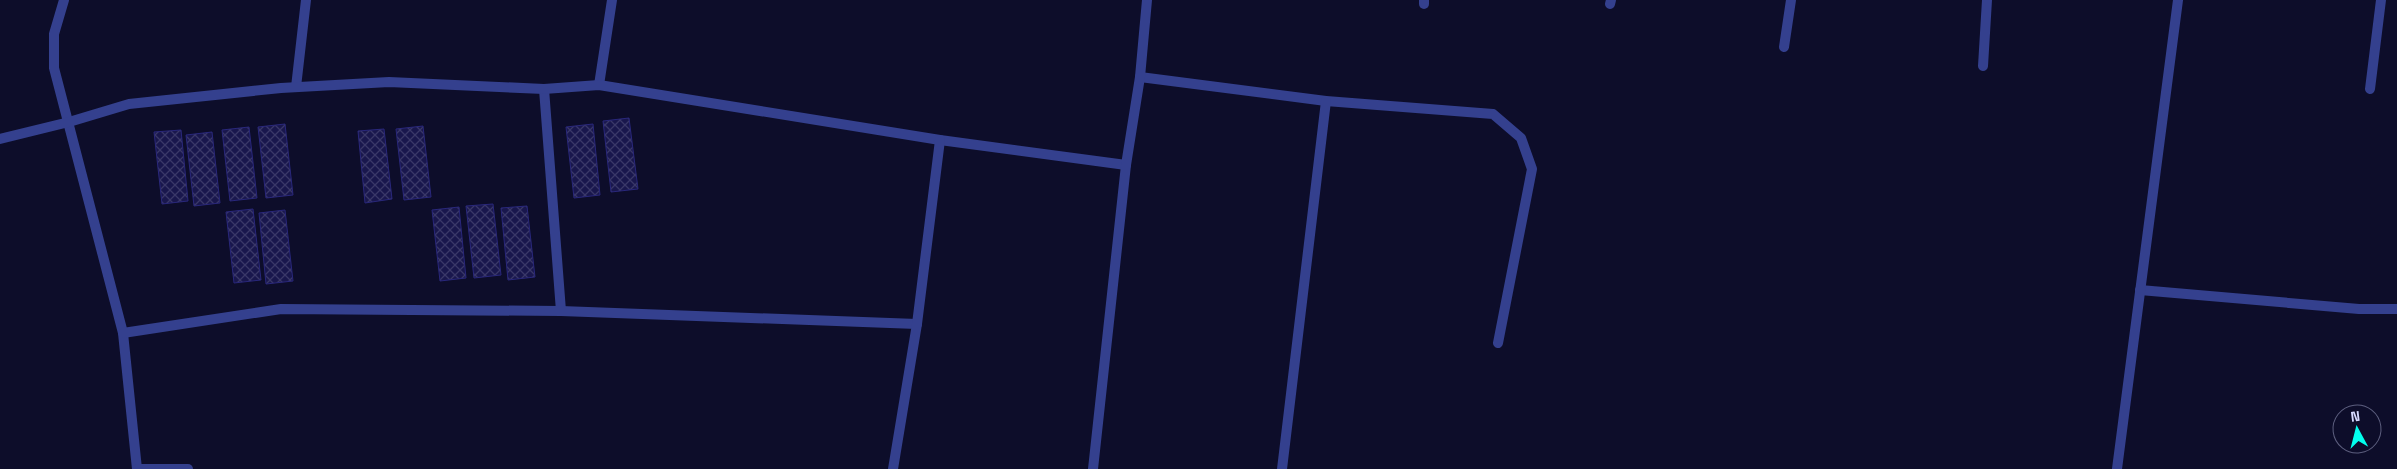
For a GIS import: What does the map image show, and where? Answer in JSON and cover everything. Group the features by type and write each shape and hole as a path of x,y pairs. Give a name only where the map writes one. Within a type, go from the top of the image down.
{"street":[{"path":"64,0 54,34 54,68 123,333 137,469 188,469"},
{"path":"296,87 306,0"},
{"path":"599,85 612,0"},
{"path":"1093,469 1126,165 1140,78 1147,0"},
{"path":"1784,47 1792,0"},
{"path":"1983,66 1987,0"},
{"path":"2117,469 2178,0"},
{"path":"2370,89 2381,0"},
{"path":"1140,78 1326,101 1493,114 1521,138 1532,169 1498,343"},
{"path":"0,139 69,122 130,104 296,87 389,82 544,89 599,85 940,140 1126,165"},
{"path":"544,89 561,311"},
{"path":"1282,469 1326,101"},
{"path":"893,469 917,324 940,140"},
{"path":"2140,290 2359,309 2397,309"},
{"path":"123,333 281,309 561,311 917,324"}],"building":[{"path":"629,118 638,189 611,192 603,121"},
{"path":"285,124 293,195 266,198 258,127"},
{"path":"593,124 600,195 574,198 566,127"},
{"path":"423,126 431,197 404,200 396,129"},
{"path":"249,127 257,198 230,201 222,130"},
{"path":"384,129 392,199 365,203 358,131"},
{"path":"181,130 188,201 162,204 154,132"},
{"path":"212,132 220,203 194,206 186,135"},
{"path":"493,204 501,275 474,278 466,206"},
{"path":"527,206 535,277 508,280 501,208"},
{"path":"459,207 466,278 440,281 432,210"},
{"path":"253,209 261,280 234,283 226,212"},
{"path":"285,210 293,281 266,284 259,213"}]}
